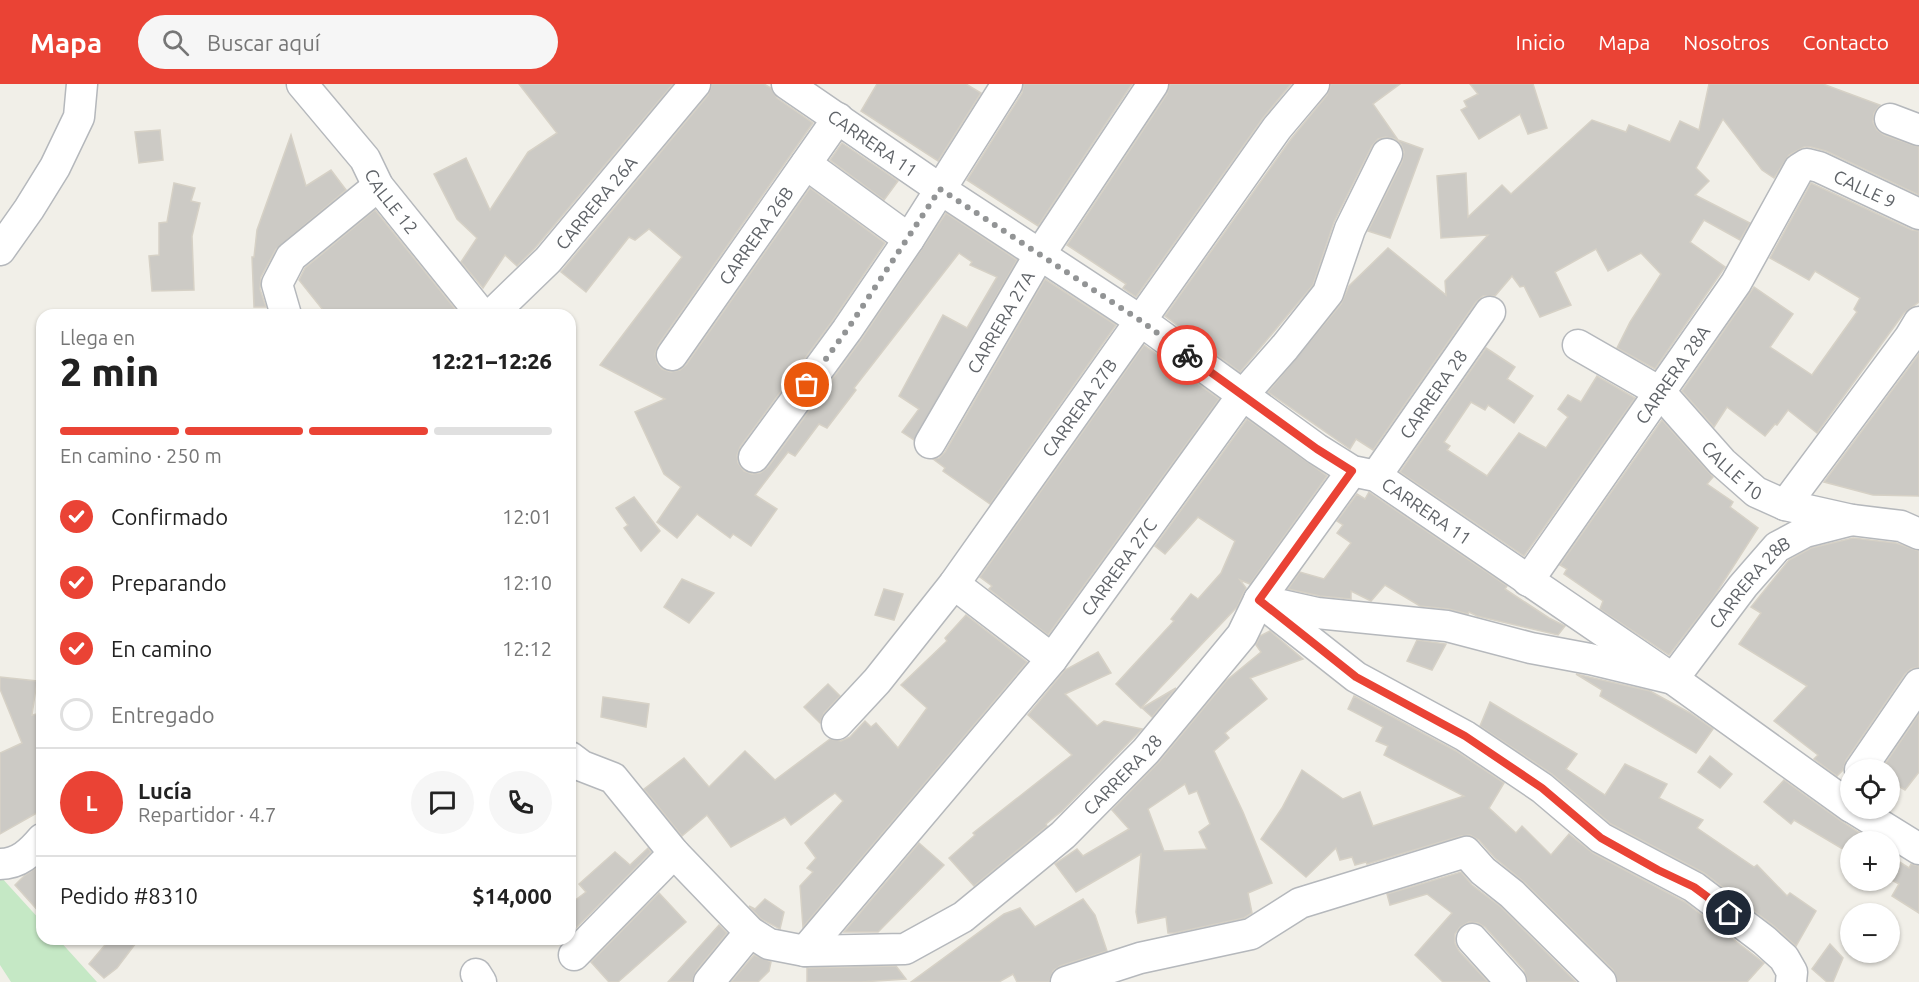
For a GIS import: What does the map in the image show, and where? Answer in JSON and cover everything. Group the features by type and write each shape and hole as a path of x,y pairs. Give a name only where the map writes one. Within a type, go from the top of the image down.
{"street":[{"path":"0,250 55,167 79,117 82,84"},
{"name":"CARRERA 26A","path":"497,309 548,260 695,84"},
{"name":"CARRERA 11","path":"787,84 940,189 1141,321 1317,449 1364,473 1528,581 1840,794"},
{"path":"754,457 847,330 909,239 1007,84"},
{"name":"CARRERA 27A","path":"930,443 1040,254 1153,84"},
{"name":"CARRERA 27B","path":"837,724 877,681 954,584 1277,128 1314,84"},
{"name":"CALLE 12","path":"302,85 365,159 378,186 477,309"},
{"name":"CARRERA 26B","path":"672,355 838,118"},
{"path":"1890,119 1919,130"},
{"name":"CARRERA 27C","path":"805,951 1052,659 1242,396 1328,293 1350,229 1387,154"},
{"path":"806,164 909,239"},
{"name":"CALLE 9","path":"1807,164 1839,176 1919,214"},
{"name":"CARRERA 28A","path":"1528,581 1736,284 1799,169 1807,164"},
{"path":"284,309 277,284 291,256 378,186"},
{"name":"CARRERA 28","path":"576,762 614,778 674,853 750,932 769,944 805,951 905,949 963,917 1063,835 1146,751 1242,635 1259,600 1364,473 1490,312"},
{"path":"1785,505 1919,322"},
{"name":"CALLE 10","path":"1578,345 1660,392 1722,462 1756,492 1785,505 1852,520 1901,526 1919,534"},
{"name":"CARRERA 28B","path":"1673,679 1743,586 1777,547 1805,532 1852,520"},
{"path":"954,584 1052,659"},
{"path":"1259,600 1317,614 1447,626 1531,648 1590,659 1673,679"},
{"path":"1259,600 1356,677 1465,736 1542,788 1601,838 1694,887 1785,958 1792,977"},
{"path":"1868,759 1919,684"},
{"name":"CARRERA 11","path":"1876,819 1919,849"},
{"path":"4,864 29,854 36,846"},
{"path":"1066,982 1140,958 1251,934 1300,903 1466,852 1483,871 1512,894 1601,982"},
{"path":"574,955 674,853"},
{"path":"709,982 750,932"},
{"path":"1472,939 1511,982"}],"green space":[{"path":"0,876 36,915 36,945 63,945 97,982 11,982 0,965"}],"building":[{"path":"519,84 673,84 535,248 517,266 505,255 483,288 461,262 477,238 457,219 434,174 466,158 490,210 528,152 557,133"},
{"path":"712,84 764,84 771,88 777,98 813,123 658,345 655,354 657,363 662,369 671,372 680,370 686,365 810,188 885,243 833,320 740,447 737,455 738,463 744,471 752,474 760,473 768,467 861,340 946,213 1017,260 914,440 902,432 919,409 899,396 943,315 967,328 997,277 970,265 972,262 959,253 854,388 856,390 827,428 819,424 795,456 788,452 755,495 777,509 751,546 733,534 730,538 697,514 677,538 657,522 681,487 664,474 635,412 665,399 600,365 682,257 649,229 635,240 629,237 586,292 561,272 708,95"},
{"path":"877,84 966,84 981,93 938,161 861,111"},
{"path":"1024,84 1132,84 1038,226 967,180 1022,93"},
{"path":"1170,84 1291,84 1263,118 1136,297 1123,288 1126,284 1067,245 1167,94"},
{"path":"1331,84 1400,84 1373,104 1398,140 1423,149 1390,238 1368,231 1402,162 1404,152 1401,144 1395,139 1386,137 1378,139 1372,146 1334,222 1313,285 1240,372 1165,316 1291,139 1327,95"},
{"path":"1470,84 1533,84 1547,128 1528,134 1520,114 1479,139 1461,110 1467,107 1464,101 1478,94"},
{"path":"1709,84 1823,84 1880,105 1874,113 1873,122 1877,130 1884,135 1919,147 1919,195 1826,151 1811,147 1804,147 1789,155 1774,178 1762,170 1723,119 1696,168 1709,181 1695,195 1750,223 1740,240 1704,220 1690,242 1725,267 1655,369 1617,348 1630,322 1661,274 1641,253 1608,271 1596,249 1555,272 1571,305 1540,317 1524,286 1520,287 1512,276 1495,296 1483,296 1476,302 1373,450 1356,439 1350,449 1268,392 1341,304 1349,286 1388,248 1446,295 1445,281 1488,235 1441,238 1437,176 1466,173 1468,217 1502,185 1511,194 1592,120 1626,132 1629,125 1670,142 1680,121 1699,130"},
{"path":"160,130 163,160 139,163 135,132"},
{"path":"291,135 306,186 331,170 346,190 276,249 261,277 260,289 266,307 254,307 252,257 254,257 257,230"},
{"path":"842,143 898,181 884,200 830,160"},
{"path":"174,183 195,188 191,201 200,203 192,236 194,290 152,291 149,256 159,255 159,223 167,222"},
{"path":"1811,183 1912,230 1919,231 1919,302 1904,313 1817,433 1788,410 1765,436 1727,407 1714,427 1682,391 1754,287 1793,314 1770,347 1812,375 1857,312 1854,309 1860,298 1815,271 1809,280 1770,258"},
{"path":"375,210 455,309 322,309 299,280 305,268"},
{"path":"1045,279 1116,325 990,504 943,471 945,468 933,459 939,458 945,452"},
{"path":"1144,345 1219,399 1048,635 989,589 992,586 980,577"},
{"path":"1486,348 1515,367 1507,379 1533,396 1514,423 1488,405 1485,410 1471,402 1444,442 1450,446 1447,450 1487,476 1519,433 1546,448 1568,417 1558,409 1568,395 1581,402 1597,376 1635,398 1524,556 1400,472"},
{"path":"1919,354 1919,496 1873,495 1824,482"},
{"path":"1247,419 1327,476 1250,584 1240,580 1246,588 1237,607 1141,708 1116,684 1174,621 1171,619 1191,594 1198,599 1221,573 1235,541 1198,517 1165,554 1155,546"},
{"path":"1662,420 1713,477 1707,484 1733,502 1730,507 1758,528 1713,598 1669,655 1600,609 1603,601 1564,574 1567,569 1560,565"},
{"path":"1369,492 1507,586 1505,589 1565,626 1558,635 1477,616 1469,612 1468,614 1449,609 1420,606 1385,585 1371,601 1351,591 1351,599 1320,596 1288,589 1300,572 1324,579 1351,543 1337,533 1343,525 1337,521 1357,494 1365,499"},
{"path":"634,497 660,531 641,551 624,528 628,525 616,508"},
{"path":"1853,538 1896,543 1919,551 1919,667 1905,674 1847,759 1840,759 1840,773 1837,776 1814,759 1818,755 1774,721 1807,686 1739,644 1761,613 1751,607 1789,560 1811,548"},
{"path":"682,579 714,593 689,623 664,607"},
{"path":"884,589 903,594 894,620 875,615"},
{"path":"966,615 1027,662 803,927 800,886 813,872 807,868 816,858 805,843 843,801 835,793 791,825 785,817 731,847 707,815 682,836 644,789 684,758 709,787 745,751 775,780 830,739 841,741 850,737 865,721 871,727 876,723 898,748 927,708 901,685 947,641 945,638"},
{"path":"1270,631 1303,659 1250,678 1267,699 1225,733 1229,738 1214,751 1243,812 1272,883 1248,893 1252,913 1244,918 1174,933 1168,933 1166,917 1138,923 1136,912 1141,854 1076,892 1055,864 1077,849 1083,856 1129,829 1112,810 1159,762 1227,680 1261,652 1256,645 1260,636","holes":["1185,784 1189,794 1197,791 1210,824 1199,832 1207,849 1164,851 1148,809"]},
{"path":"1417,640 1446,644 1432,670 1407,661"},
{"path":"1098,652 1111,673 1065,694 1097,726 1104,721 1142,729 1062,811 1046,824 1047,826 974,886 949,858 975,835 973,833 1072,755 1028,715 1065,670"},
{"path":"1576,674 1650,691 1690,713 1713,729 1696,753 1600,696 1602,690"},
{"path":"0,677 36,681 32,715 36,714 36,813 0,834 0,753 22,743 0,689"},
{"path":"828,684 840,696 824,713 820,723 804,707"},
{"path":"1176,688 1152,717 1142,708"},
{"path":"1354,696 1456,751 1504,783 1489,808 1516,833 1522,826 1551,855 1569,834 1593,853 1685,902 1764,963 1747,982 1618,982 1613,970 1524,882 1495,858 1479,840 1470,835 1367,864 1366,862 1355,865 1352,857 1340,860 1336,848 1306,877 1261,839 1282,808 1302,770 1343,799 1360,792 1373,826 1464,796 1384,755 1388,746 1376,741 1383,727 1348,709"},
{"path":"603,697 649,704 646,727 601,717"},
{"path":"1490,702 1577,754 1566,769 1605,795 1625,764 1667,784 1659,798 1703,820 1697,828 1754,867 1757,865 1787,896 1790,893 1816,911 1796,946 1774,926 1704,873 1611,824 1552,774 1480,726"},
{"path":"1919,714 1919,772 1905,790 1900,787 1900,759 1888,759"},
{"path":"1710,756 1732,774 1720,788 1698,772"},
{"path":"1784,780 1857,831 1840,831 1840,847 1794,820 1791,824 1764,802"},
{"path":"919,843 944,865 878,932 844,932"},
{"path":"648,848 651,852 576,928 576,900 586,892 579,884 615,852 630,865"},
{"path":"1900,862 1909,868 1911,864 1919,866 1919,913 1892,896 1895,891 1900,891"},
{"path":"36,868 36,908 15,885"},
{"path":"1461,872 1472,885 1501,907 1576,982 1528,982 1524,970 1485,927 1469,922 1460,927 1455,934 1455,943 1459,951 1488,982 1443,982 1415,955 1452,913 1427,894 1390,905 1387,894"},
{"path":"659,893 686,922 618,982 609,982 591,962"},
{"path":"765,899 784,912 780,929 761,919 749,906 755,909"},
{"path":"1083,899 1095,915 1107,951 1060,966 1053,971 1049,982 1017,982 1013,974 999,982 911,982 1004,914 1020,908 1035,927"},
{"path":"719,925 727,933 696,971 692,982 668,982"},
{"path":"1830,944 1840,955 1841,963 1833,982 1827,982 1812,969"},
{"path":"105,945 134,945 117,968 104,978 89,964"},
{"path":"754,955 771,962 769,971 758,982 731,982"},
{"path":"896,966 906,979 807,982 807,968"}],"way so far":[{"path":"807,385 909,239 940,189 1141,321 1187,355"}],"route":[{"path":"1187,355 1317,449 1352,471 1259,600 1356,677 1465,736 1542,788 1601,838 1694,887 1729,913"}]}
